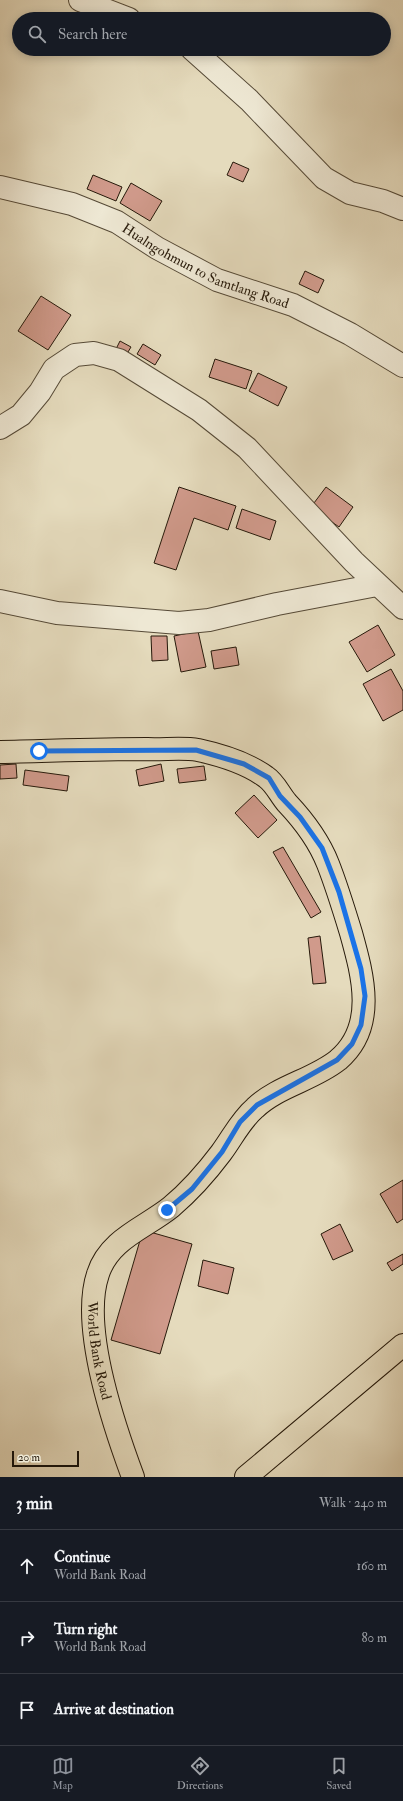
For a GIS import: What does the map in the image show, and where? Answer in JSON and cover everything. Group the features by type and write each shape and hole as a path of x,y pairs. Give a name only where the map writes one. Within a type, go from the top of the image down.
{"main road":[{"name":"World Bank Road","path":"0,752 196,750 244,764 269,778 280,796 300,817 322,848 339,892 361,969 365,996 361,1025 352,1044 337,1060 257,1105 240,1122 222,1152 192,1189 167,1210 133,1232 111,1249 98,1272 92,1299 94,1343 110,1409 133,1477"},
{"path":"246,1477 403,1345"}],"street":[{"path":"80,0 112,12"},
{"path":"200,56 249,100 324,178 350,193 383,201 403,209"},
{"name":"Hualngohmun to Samtlang Road","path":"0,187 72,204 118,222 157,248 217,280 293,305 350,334 403,366"},
{"path":"0,428 21,415 40,392 54,368 74,355 94,353 119,360 199,410 247,448 318,525 377,585 403,608"},
{"path":"0,601 58,613 179,623 209,620 278,604 377,585"}],"building":[{"path":"233,162 249,169 243,182 227,175"},
{"path":"93,175 122,187 116,201 87,189"},
{"path":"131,183 162,201 150,221 120,203"},
{"path":"305,271 324,280 318,293 299,284"},
{"path":"41,296 71,315 48,350 18,331"},
{"path":"120,341 131,347 125,357 115,351"},
{"path":"143,344 161,355 155,365 137,354"},
{"path":"215,359 252,371 246,389 209,377"},
{"path":"258,373 287,387 278,406 249,391"},
{"path":"179,487 236,506 228,530 194,518 176,570 154,563"},
{"path":"326,487 353,507 339,527 311,507"},
{"path":"242,509 276,521 270,540 236,528"},
{"path":"378,625 395,655 367,672 349,642"},
{"path":"198,631 206,667 181,672 174,636"},
{"path":"151,636 167,636 168,660 152,661"},
{"path":"236,647 239,665 214,669 211,651"},
{"path":"391,669 403,691 403,710 383,721 363,684"},
{"path":"16,764 17,778 0,779 0,765"},
{"path":"161,764 164,781 139,786 136,770"},
{"path":"204,766 206,780 179,783 177,769"},
{"path":"25,770 69,776 67,791 23,785"},
{"path":"254,795 277,820 258,838 235,813"},
{"path":"283,847 321,912 311,918 273,852"},
{"path":"320,936 326,983 313,984 308,938"},
{"path":"403,1180 403,1219 397,1223 380,1194"},
{"path":"340,1224 353,1251 333,1260 321,1234"},
{"path":"143,1230 192,1244 160,1354 111,1340"},
{"path":"403,1254 403,1264 392,1271 387,1263"},
{"path":"203,1260 234,1268 228,1294 198,1286"}],"route":[{"path":"39,751 128,749 196,750 244,764 269,778 280,796 300,817 322,848 339,892 361,969 365,996 361,1025 352,1044 337,1060 257,1105 240,1122 222,1152 192,1189 167,1210"}]}
